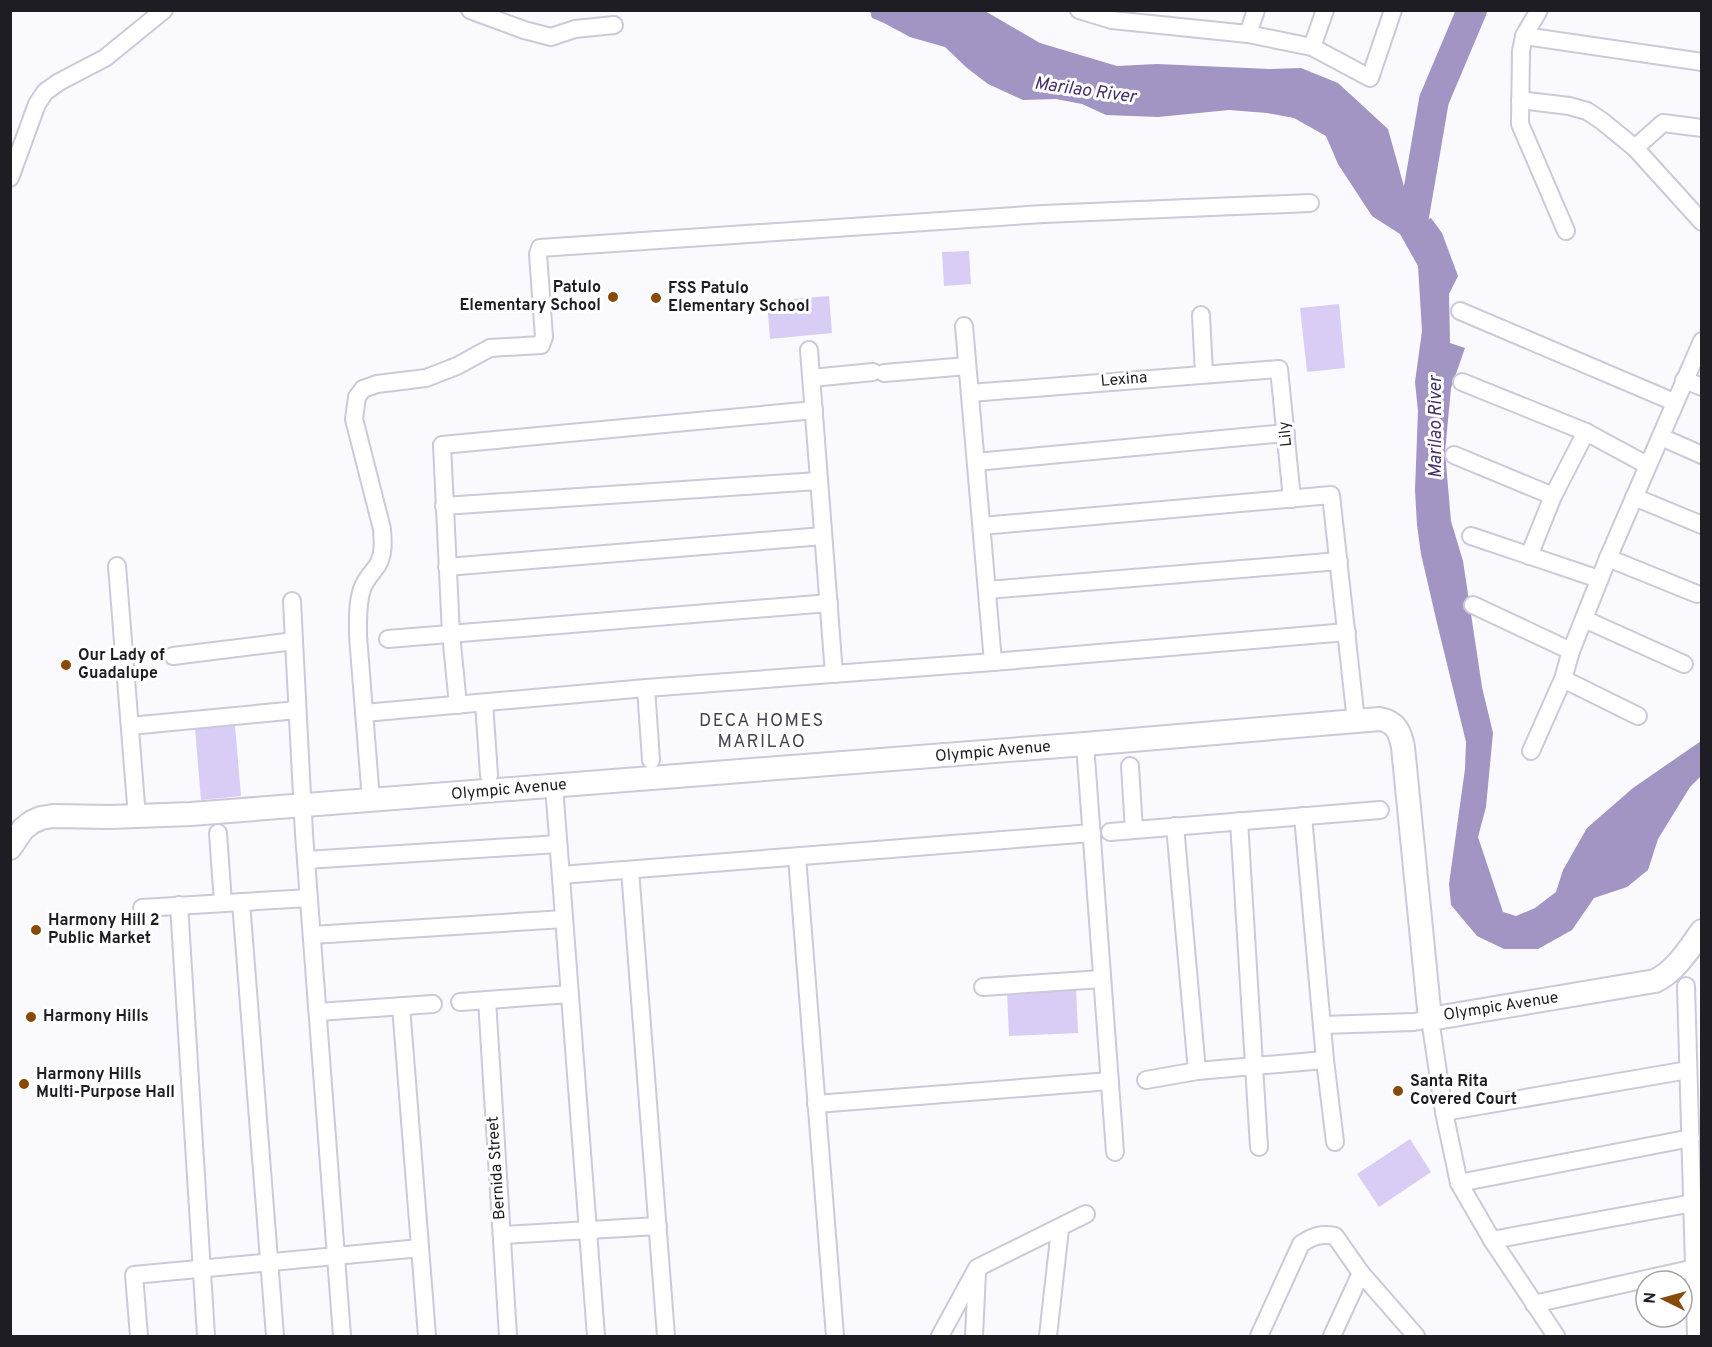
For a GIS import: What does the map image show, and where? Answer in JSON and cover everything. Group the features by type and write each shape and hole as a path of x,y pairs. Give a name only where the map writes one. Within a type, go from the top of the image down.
{"street":[{"path":"10,178 38,104 45,92 105,58 164,10"},
{"path":"470,10 524,30 551,37 575,29 614,24"},
{"path":"1079,10 1248,34 1312,47 1370,78 1393,10"},
{"path":"1248,34 1256,10"},
{"path":"1312,47 1325,10"},
{"path":"1539,10 1524,36 1521,51 1520,124 1566,231"},
{"path":"1524,36 1701,62"},
{"path":"1520,100 1569,106 1587,111 1635,148 1701,222"},
{"path":"1635,148 1663,123 1701,128"},
{"path":"371,800 358,611 366,578 378,564 383,547 382,529 354,419 357,397 363,389 377,384 426,378 458,366 490,348 541,345 544,337 538,254 540,249 1043,214 1310,203"},
{"path":"1460,311 1674,402"},
{"path":"1202,315 1204,374"},
{"path":"964,326 993,662"},
{"path":"1531,751 1563,679 1571,651 1599,579 1701,341"},
{"path":"809,350 834,674"},
{"path":"812,378 968,366"},
{"name":"Lexina","path":"970,393 1279,369"},
{"name":"Lily","path":"1279,369 1292,499"},
{"path":"1684,380 1701,387"},
{"path":"1462,382 1586,432 1647,465"},
{"path":"458,705 447,567 441,449 444,444 814,410"},
{"path":"1529,556 1553,496 1586,432"},
{"path":"976,462 1286,433"},
{"path":"1661,437 1701,455"},
{"path":"1454,455 1553,496"},
{"path":"444,506 818,481"},
{"path":"982,526 1331,495 1356,721"},
{"path":"1634,497 1701,525"},
{"path":"447,567 823,536"},
{"path":"1471,536 1599,579"},
{"path":"1608,558 1697,594"},
{"path":"987,590 1339,561"},
{"path":"117,566 137,817"},
{"path":"292,601 302,806 342,1336"},
{"path":"388,639 829,603"},
{"path":"1473,605 1571,651"},
{"path":"1584,618 1684,664"},
{"path":"364,713 1347,632"},
{"path":"173,656 294,641"},
{"path":"1563,679 1638,716"},
{"path":"646,688 651,760"},
{"path":"484,703 489,775"},
{"path":"130,726 297,710"},
{"name":"Olympic Avenue","path":"10,848 23,829 32,822 53,816 137,817 302,806 1387,720 1397,729 1400,736 1410,808 1430,1019 1655,981 1666,976 1675,967 1701,932"},
{"path":"1085,744 1115,1152"},
{"path":"1130,766 1134,830"},
{"path":"554,786 596,1336"},
{"path":"1110,832 1380,810"},
{"path":"1303,816 1325,1060 1335,1142"},
{"path":"1239,821 1259,1147"},
{"path":"1175,826 1197,1071"},
{"path":"218,833 223,903"},
{"path":"561,875 1092,833"},
{"path":"306,860 558,844"},
{"path":"797,857 835,1336"},
{"path":"630,870 666,1336"},
{"path":"142,908 309,898"},
{"path":"241,902 275,1336"},
{"path":"179,905 207,1336"},
{"path":"312,935 564,919"},
{"path":"983,987 1102,979"},
{"path":"1686,986 1693,1203 1698,1250 1695,1268 1696,1336"},
{"path":"460,1002 570,994"},
{"name":"Bernida Street","path":"487,1000 508,1336"},
{"path":"318,1012 433,1004"},
{"path":"401,1006 427,1336"},
{"path":"1322,1025 1414,1022 1430,1019 1444,1113 1459,1184 1492,1240 1556,1336"},
{"path":"1146,1080 1197,1071 1325,1060"},
{"path":"1444,1113 1688,1070"},
{"path":"816,1104 1110,1081"},
{"path":"1459,1184 1691,1138"},
{"path":"1492,1240 1693,1203"},
{"path":"940,1336 977,1268 1086,1214"},
{"path":"502,1235 658,1226"},
{"path":"1048,1336 1060,1228"},
{"path":"1259,1336 1301,1244 1312,1236 1324,1233 1335,1236 1409,1333"},
{"path":"139,1336 134,1275 420,1248"},
{"path":"974,1336 977,1268"},
{"path":"1534,1304 1695,1268"},
{"path":"1332,1336 1361,1273"}],"shaded area":[{"path":"969,251 971,284 944,286 942,252"},
{"path":"829,296 832,333 770,339 767,301"},
{"path":"1339,304 1345,368 1307,372 1300,308"},
{"path":"235,725 241,796 201,800 195,728"},
{"path":"1076,988 1078,1033 1009,1036 1007,991"},
{"path":"1410,1139 1431,1172 1379,1207 1357,1174"}],"water":[{"name":"Marilao River","path":"870,11 985,11 1040,43 1117,66 1157,64 1269,69 1301,68 1338,83 1388,129 1415,226 1431,218 1442,233 1458,276 1449,294 1450,343 1465,348 1451,388 1445,452 1451,521 1463,561 1482,687 1493,733 1486,807 1478,837 1503,912 1516,916 1535,908 1556,892 1563,870 1587,828 1633,788 1701,741 1701,776 1690,787 1658,839 1648,870 1627,887 1594,898 1572,930 1538,949 1504,949 1477,936 1451,905 1449,884 1465,769 1466,742 1421,554 1417,525 1415,490 1418,411 1415,382 1422,331 1418,266 1400,234 1372,216 1338,164 1326,136 1294,118 1267,113 1229,110 1158,117 1106,115 1082,104 1056,99 1023,100 988,84 945,47 910,37 872,18"}],"waterway":[{"path":"1413,222 1434,100 1472,10"}],"place":[{"name":"Patulo Elementary School","path":"613,297"},
{"name":"FSS Patulo Elementary School","path":"656,298"},
{"name":"Our Lady of Guadalupe","path":"66,665"},
{"name":"Harmony Hill 2 Public Market","path":"36,930"},
{"name":"Harmony Hills","path":"31,1017"},
{"name":"Harmony Hills Multi-Purpose Hall","path":"24,1084"},
{"name":"Santa Rita Covered Court","path":"1398,1091"}],"district":[{"name":"DECA HOMES MARILAO","path":"762,731"}]}
